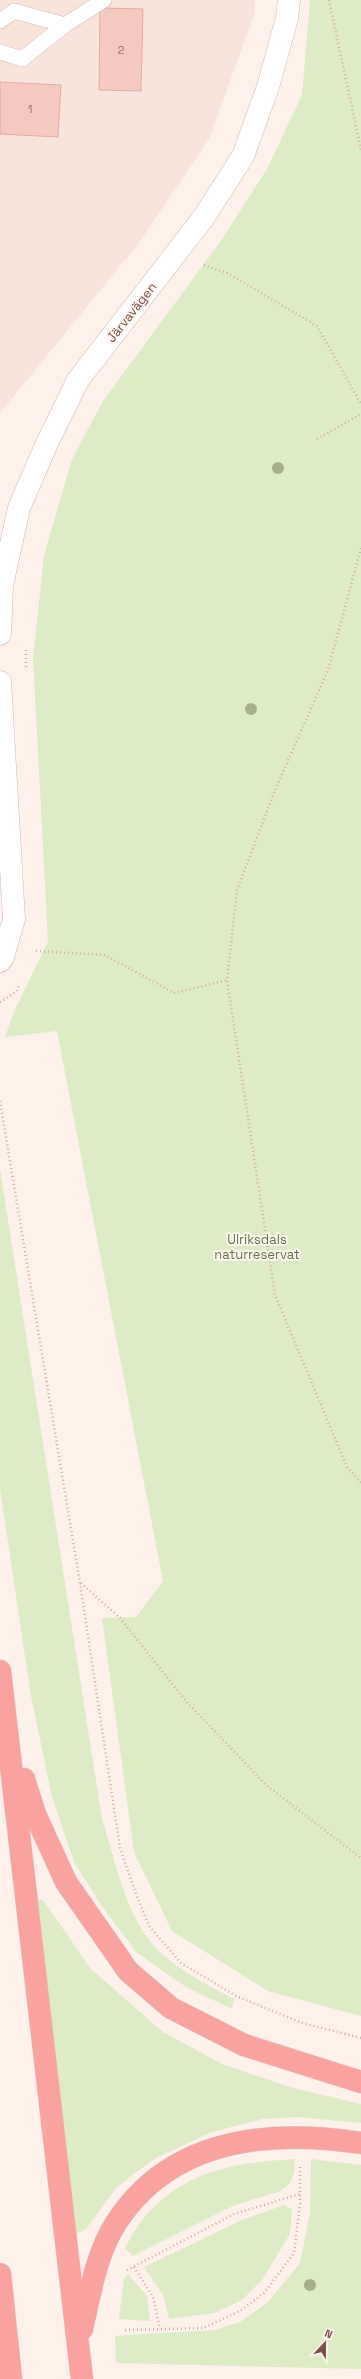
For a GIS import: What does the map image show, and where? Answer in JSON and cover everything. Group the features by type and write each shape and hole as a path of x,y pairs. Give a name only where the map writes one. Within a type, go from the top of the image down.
{"highway":[{"path":"0,1671 61,2186 82,2379"},
{"path":"7,1726 35,1814 66,1882 128,1971 171,2008 244,2046 339,2077 361,2082"},
{"path":"78,2344 98,2262 116,2223 147,2185 177,2164 215,2147 270,2138 340,2140 361,2143"},
{"path":"0,2274 11,2379"}],"street":[{"name":"Järvavägen","path":"0,634 2,585 19,508 47,443 78,380 174,258 204,216 243,156 268,87 287,18 289,0"},
{"path":"0,682 14,919 3,957 0,961"}],"lane":[{"path":"0,52 22,59 64,25 104,0"},
{"path":"0,21 14,11 64,25"}],"path":[{"path":"329,0 361,150"},
{"path":"174,258 227,273 317,326 361,404"},
{"path":"317,439 361,414"},
{"path":"361,548 328,670 276,788 237,890 227,980 274,1295 347,1467 361,1482"},
{"path":"26,648 26,670"},
{"path":"8,941 36,950 105,955 174,993 227,980"},
{"path":"33,958 36,950 36,943"},
{"path":"0,1002 16,992 22,978"},
{"path":"0,1100 80,1583 120,1848 149,1926 181,1963 236,1996 302,2023 361,2038"},
{"path":"80,1583 120,1618 185,1700 266,1785 361,1858"},
{"path":"125,2330 203,2328 240,2311 264,2293 294,2253 300,2194 300,2161"},
{"path":"126,2271 234,2214 300,2194"},
{"path":"134,2267 153,2297 160,2328"}],"shaded area":[{"path":"0,0 255,0 254,15 209,139 138,244 0,413"}],"green space":[{"name":"Ulriksdals naturreservat","path":"310,0 361,0 361,2016 268,1991 172,1931 134,1852 102,1618 136,1617 163,1581 57,1031 5,1037 14,1012 48,941 33,658 44,555 72,459 103,401 220,242 267,169 302,95"},
{"path":"0,1169 102,1819 130,1907 148,1939 160,1952 177,1966 195,1978 234,1999 232,2009 186,1987 136,1952 101,1905 74,1862 52,1797 31,1696 0,1489"},
{"path":"36,1899 43,1900 91,1969 163,2032 222,2064 293,2088 361,2104 361,2123 298,2117 263,2119 212,2132 154,2159 117,2187 86,2229 76,2234"},
{"path":"295,2159 294,2173 290,2183 281,2191 235,2205 133,2256 125,2248 137,2226 162,2199 179,2187 196,2178 233,2166"},
{"path":"311,2159 361,2165 361,2369 116,2363 115,2336 215,2330 240,2322 268,2302 300,2263 310,2213"},
{"path":"284,2205 292,2209 290,2234 262,2280 242,2300 214,2313 169,2319 163,2295 144,2267 242,2220"},
{"path":"128,2274 147,2296 150,2321 119,2319 124,2278"}],"building":[{"path":"100,8 143,9 141,91 99,90"},
{"path":"0,82 61,85 58,137 0,134"}]}
